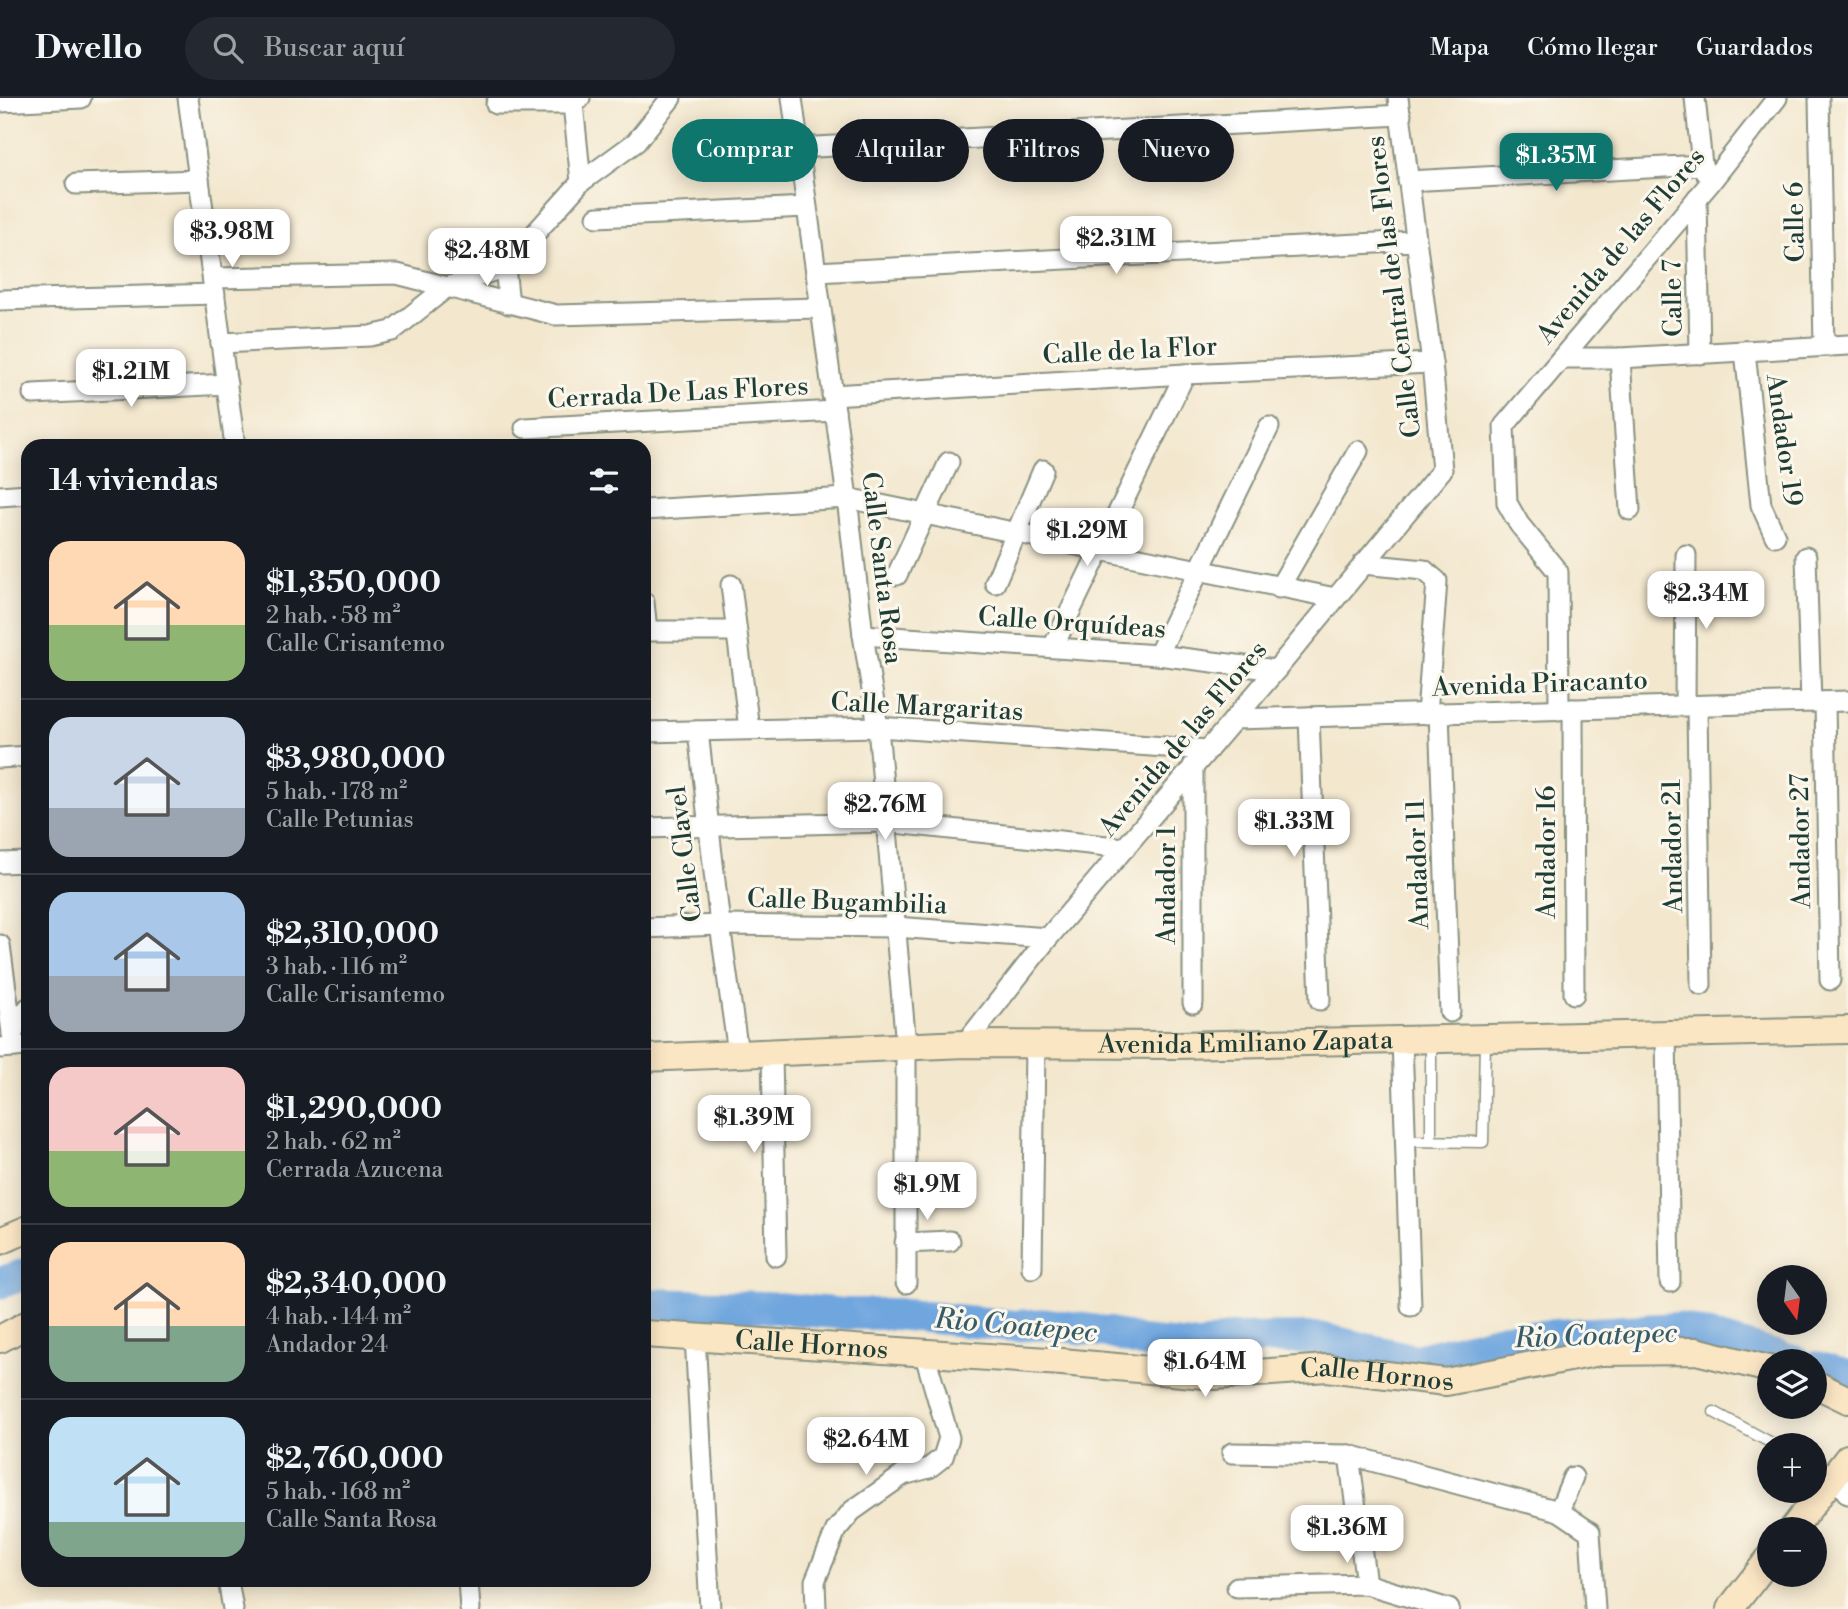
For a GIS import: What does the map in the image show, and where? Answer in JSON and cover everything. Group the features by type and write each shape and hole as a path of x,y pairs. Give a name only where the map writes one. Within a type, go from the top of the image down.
{"street":[{"path":"0,102 80,98"},
{"path":"188,98 234,439"},
{"path":"221,343 370,336 392,331 447,287 505,267 581,182 636,142 671,98"},
{"name":"Calle Santa Rosa","path":"792,98 795,119"},
{"path":"1408,181 1706,173 1695,98"},
{"name":"Avenida de las Flores","path":"1504,426 1697,198 1706,173 1777,98"},
{"name":"Calle 6","path":"1819,98 1824,346"},
{"path":"495,104 577,101 581,182"},
{"path":"818,147 1400,107"},
{"name":"Calle Central de las Flores","path":"1400,107 1432,363 1442,470"},
{"path":"76,184 199,180"},
{"name":"Calle Santa Rosa","path":"803,182 847,498 863,635 878,727 906,1046 906,1283"},
{"name":"Calle 7","path":"1697,198 1700,354"},
{"path":"597,217 806,207"},
{"path":"816,272 1415,241"},
{"path":"505,267 509,304"},
{"path":"0,300 397,274 556,315 819,308"},
{"path":"1562,358 1620,358 1848,345"},
{"name":"Andador 19","path":"1745,351 1762,505 1775,536"},
{"path":"1620,358 1630,510"},
{"name":"Calle de la Flor","path":"834,403 1185,374 1432,363"},
{"path":"1053,647 1185,374"},
{"path":"33,394 227,384"},
{"name":"Cerrada De Las Flores","path":"525,428 834,403"},
{"name":"Andador 16","path":"1504,426 1507,503 1519,524 1558,572 1566,710 1574,995"},
{"path":"1158,655 1269,427"},
{"path":"1279,587 1358,451"},
{"path":"897,575 949,462"},
{"path":"995,583 1043,470"},
{"name":"Avenida de las Flores","path":"965,1044 1048,938 1442,470"},
{"path":"0,496 21,494"},
{"path":"651,510 847,498 1335,598"},
{"name":"Andador 21","path":"1686,555 1701,985"},
{"path":"1806,557 1818,702"},
{"name":"Andador 11","path":"1363,564 1424,570 1437,581 1433,713 1450,1012"},
{"path":"731,585 749,729"},
{"path":"651,631 736,631"},
{"name":"Calle Orquídeas","path":"863,635 1158,655 1276,670"},
{"name":"Avenida Piracanto","path":"1234,719 1848,701"},
{"name":"Andador 27","path":"1818,702 1830,980"},
{"path":"1309,717 1320,1000"},
{"name":"Calle Margaritas","path":"651,732 878,727 1208,750"},
{"name":"Calle Clavel","path":"698,731 738,1053"},
{"path":"0,758 21,756"},
{"name":"Andador 1","path":"1193,766 1193,1003"},
{"path":"651,828 886,821 1125,848"},
{"path":"0,863 21,862"},
{"name":"Calle Bugambilia","path":"651,928 720,925 895,927 1048,938"},
{"path":"0,951 14,1044"},
{"path":"14,1044 21,1026"},
{"name":"Avenida Emiliano Zapata","path":"651,1058 965,1044 1178,1045 1848,1030"},
{"path":"1666,1034 1670,1282"},
{"path":"1402,1040 1411,1306"},
{"path":"1032,1268 1035,1044"},
{"path":"772,1054 776,1256"},
{"path":"0,1241 21,1233"},
{"path":"905,1243 950,1241"},
{"path":"0,1339 21,1328"},
{"name":"Calle Hornos","path":"651,1334 923,1352 1214,1376 1327,1368 1446,1382 1600,1352 1696,1351 1757,1366"},
{"path":"695,1336 710,1609"},
{"path":"816,1609 815,1581 836,1530 852,1511 903,1475 929,1468 943,1457 949,1438 923,1352"},
{"path":"1827,1390 1848,1401"},
{"path":"1232,1453 1349,1455 1559,1511 1590,1532 1595,1609"},
{"path":"1349,1455 1366,1584"},
{"path":"1802,1517 1836,1474"},
{"path":"1559,1511 1573,1477"},
{"path":"1730,1609 1757,1574"},
{"path":"1237,1587 1366,1584 1448,1609"},
{"path":"229,1587 233,1609"},
{"path":"468,1587 470,1609"}],"lane":[{"path":"1406,1141 1483,1142 1485,1037"},
{"path":"1431,1040 1431,1141"},
{"path":"1714,1412 1757,1435"}],"waterway":[{"name":"Rio Coatepec","path":"0,1283 21,1276"},
{"name":"Rio Coatepec","path":"651,1304 896,1314 1014,1326 1049,1324 1107,1332 1141,1342 1201,1348 1231,1339 1319,1338 1416,1360 1505,1338 1677,1328 1757,1351"},
{"name":"Rio Coatepec","path":"1827,1370 1848,1376"}]}
